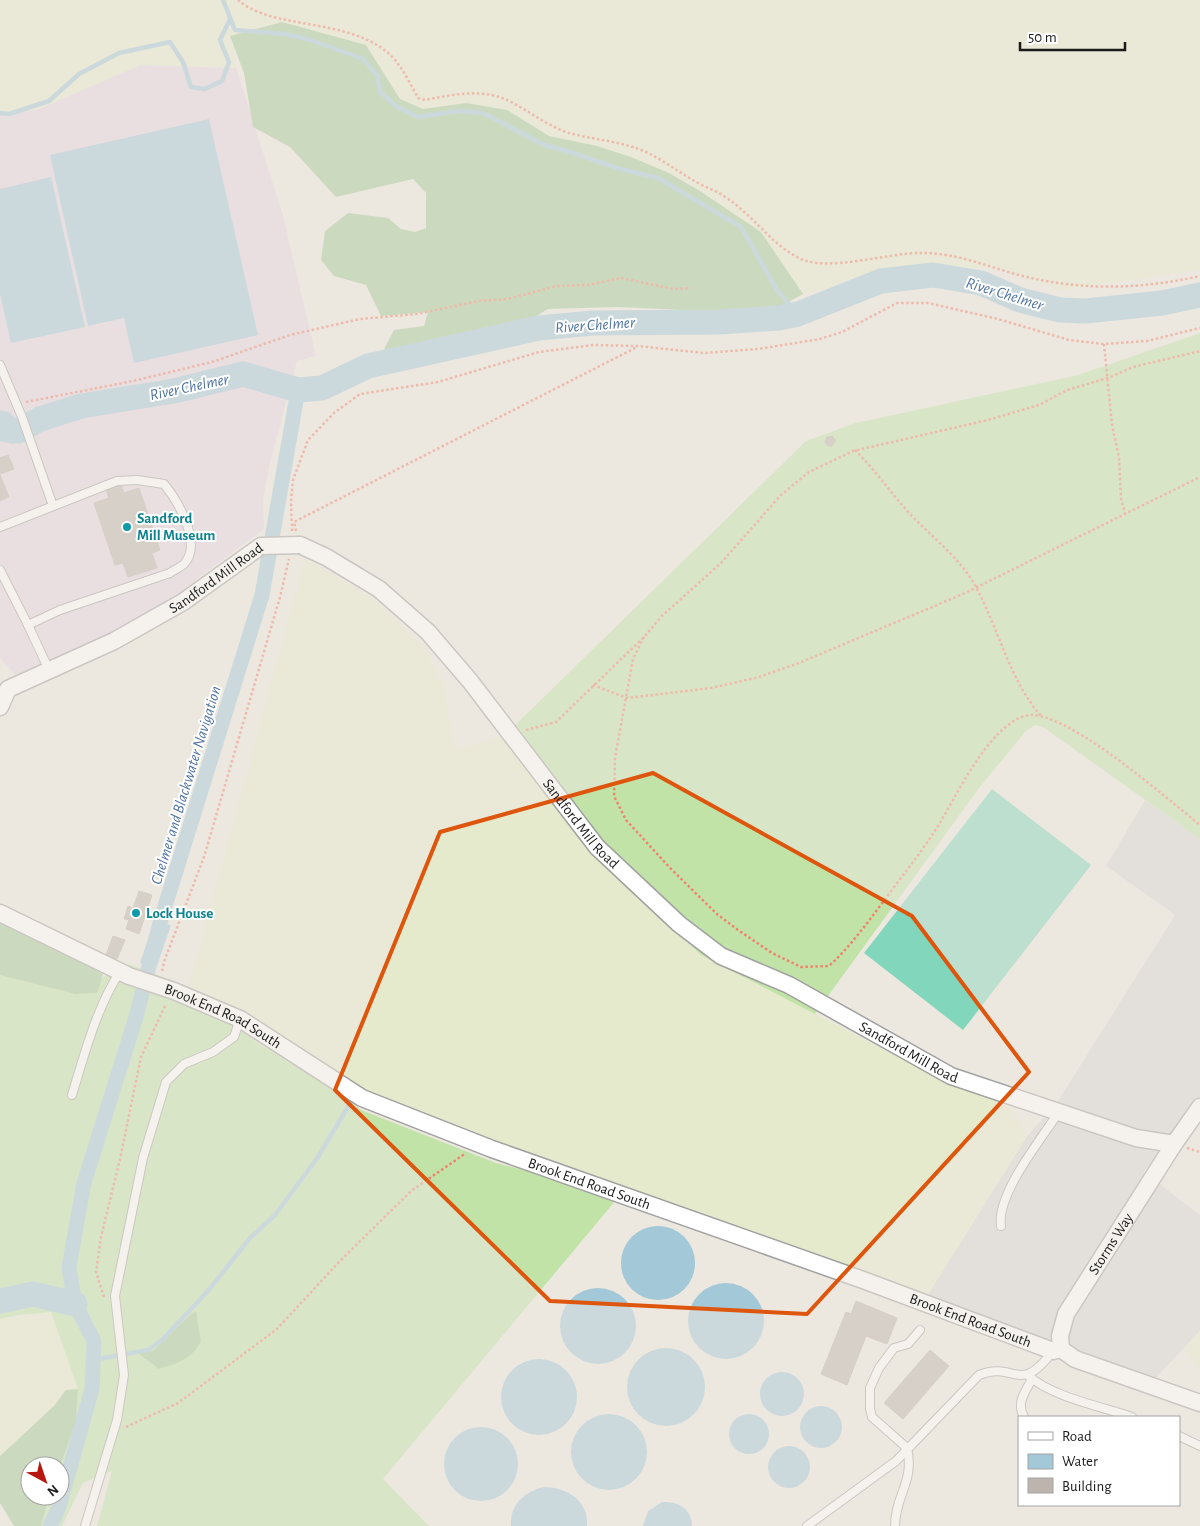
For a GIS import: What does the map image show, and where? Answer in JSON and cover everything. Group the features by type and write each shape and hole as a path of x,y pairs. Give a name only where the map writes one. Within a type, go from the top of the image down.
{"street":[{"name":"Sandford Mill Road","path":"0,707 8,689 114,640 183,602 261,546 293,546 326,557 379,589 428,632 470,681 597,847 679,924 721,956 789,985 951,1076 1136,1138 1174,1144"},
{"name":"Brook End Road South","path":"0,913 125,974 240,1020 362,1098 475,1143 863,1280 1200,1403"},
{"path":"1174,1144 1200,1107"},
{"name":"Storms Way","path":"1057,1350 1066,1314 1174,1144"}],"lane":[{"path":"0,365 17,405 53,506"},
{"path":"0,527 117,481 137,480 164,484 177,499 188,528 192,547 185,564 170,572 60,610 28,625"},
{"path":"0,570 49,671"},
{"path":"72,1096 112,984 125,974"},
{"path":"85,1526 114,1432 124,1375 116,1296 143,1158 166,1082 184,1064 213,1052 234,1038 240,1020"},
{"path":"1001,1226 999,1218 1006,1194 1059,1112"},
{"path":"895,1526 895,1516 910,1470 907,1448 872,1418 870,1388 879,1368 894,1348 908,1344 920,1330"},
{"path":"1023,1416 1020,1410 1021,1401 1030,1377 1057,1350"},
{"path":"807,1526 849,1494 880,1475 896,1461 979,1375 993,1369 1016,1376 1030,1377 1051,1390 1129,1416"},
{"path":"1180,1436 1200,1446"}],"path":[{"path":"238,0 274,17 349,33 369,41 386,51 399,64 418,98 425,100 468,92 505,99 568,132 645,152 722,194 745,211 783,248 800,260 835,263 875,259 901,253 925,253 985,263 1014,274 1092,288 1160,284 1200,276"},
{"path":"17,405 212,362 290,335 360,319 416,314 479,301 508,299 556,286 587,285 621,278 674,289 691,288"},
{"path":"119,1320 110,1313 96,1272 101,1237 120,1159 141,1057 166,1006 159,987 165,959 204,857 280,597 293,546 294,522 291,501 293,480 308,440 334,413 360,394 438,382 539,352 593,345 638,346 704,353 780,346 820,340 842,332 897,304 920,303 998,318 1069,340 1104,344 1147,341 1200,328"},
{"path":"1104,344 1112,425 1120,457 1121,499 1124,512"},
{"path":"294,522 638,346"},
{"path":"508,732 536,728 556,722 644,637 662,616 721,563 780,495 809,472 855,450 1039,405 1067,390 1108,378 1133,367 1200,351"},
{"path":"855,450 902,505 960,564 976,587 1010,665 1032,706 1042,718"},
{"path":"593,686 627,698 711,688 759,677 799,663 976,587 1049,553 1124,512 1200,477"},
{"path":"644,637 633,659 615,758 614,796 626,820 643,841 718,915 772,952 801,968 829,966 847,949 920,853 982,753 998,733 1018,718 1032,715 1055,720 1069,727 1112,757 1200,825"},
{"path":"114,1432 178,1403 277,1329 337,1264 411,1191 461,1158 475,1143"}],"highlighted area":[{"path":"653,773 912,916 1029,1072 807,1314 550,1301 335,1090 440,832"}],"shaded area":[{"path":"140,65 236,68 282,212 316,356 297,361 270,463 263,499 264,529 198,578 168,604 21,681 0,658 0,115 39,109"},
{"path":"1145,800 1200,839 1200,1098 1144,1172 1200,1215 1200,1331 1153,1381 927,1296 1027,1136 1056,1104 1175,915 1106,866"}],"green space":[{"path":"0,0 1200,0 1200,270 1060,290 994,268 916,266 803,294 761,232 631,157 597,146 549,136 507,110 466,103 423,109 400,99 368,48 282,22 231,36 236,68 140,65 39,109 0,115"},
{"path":"282,22 366,45 400,99 423,109 466,103 507,110 549,136 597,146 631,157 669,173 700,191 761,232 803,294 767,314 618,307 548,309 533,318 498,330 462,336 397,355 384,349 394,330 424,326 428,312 381,316 366,285 334,276 321,260 325,231 348,213 388,218 401,229 415,232 426,228 426,193 413,179 336,197 290,147 253,127 244,73 230,36"},
{"path":"1200,333 1200,839 1043,727 1035,725 1026,731 979,788 815,1014 701,955 594,850 507,733 806,441 856,423 1078,375"},
{"path":"305,558 379,603 426,650 444,686 450,729 458,750 507,733 701,955 947,1082 992,1096 1012,1108 1027,1136 927,1296 624,1191 366,1094 253,1021 189,986"},
{"path":"992,789 1091,865 963,1030 864,953"},
{"path":"0,918 101,978 129,964 189,987 253,1021 250,1038 321,1082 361,1110 496,1163 621,1194 383,1479 429,1526 97,1526 112,1471 83,1483 62,1526 41,1526 45,1506 70,1506 70,1456 64,1456 76,1422 78,1389 51,1312 18,1315 0,1319"},
{"path":"0,918 103,974 97,993 75,994 0,975"},
{"path":"196,1311 201,1342 188,1357 158,1369 139,1353 153,1351"},
{"path":"51,1312 78,1389 66,1390 54,1406 0,1456 0,1319 18,1315"},
{"path":"1200,1331 1200,1372 1184,1348"},
{"path":"78,1389 76,1422 64,1456 20,1456 20,1506 46,1506 41,1526 14,1526 0,1503 0,1456 54,1406 66,1390"}],"water":[{"path":"209,119 258,335 134,363 124,318 88,326 50,155"},
{"path":"51,177 85,327 11,343 0,294 0,189"},
{"path":"8,411 18,421 25,440 13,444 0,441 0,420"},
{"path":"154,921 171,925 156,969 140,963"},
{"path":"658,1226 679,1232 689,1242 695,1263 689,1284 679,1294 658,1300 637,1294 627,1284 621,1263 627,1242 637,1232"},
{"path":"734,1283 747,1289 758,1300 764,1313 762,1336 747,1353 734,1359 718,1359 705,1353 690,1336 688,1313 694,1300 711,1285"},
{"path":"591,1288 605,1288 619,1294 630,1305 636,1319 633,1341 625,1353 605,1364 591,1364 577,1358 566,1347 560,1333 560,1319 566,1305 577,1294"},
{"path":"666,1348 681,1351 698,1365 702,1372 705,1387 702,1402 688,1419 681,1423 666,1426 651,1423 634,1409 630,1402 627,1387 630,1372 644,1355 651,1351"},
{"path":"539,1359 553,1362 566,1370 574,1383 577,1397 574,1411 566,1424 553,1432 539,1435 525,1432 512,1424 504,1411 501,1397 504,1383 512,1370 525,1362"},
{"path":"782,1372 794,1376 800,1382 804,1394 800,1406 794,1412 782,1416 770,1412 764,1406 760,1394 764,1382 770,1376"},
{"path":"825,1406 833,1409 839,1415 842,1427 839,1439 833,1445 817,1448 809,1445 803,1439 800,1423 803,1415 809,1409"},
{"path":"609,1414 624,1417 636,1425 644,1437 647,1452 644,1467 636,1479 624,1487 609,1490 594,1487 582,1479 574,1467 571,1452 574,1437 582,1425 594,1417"},
{"path":"753,1414 760,1417 766,1423 769,1434 768,1442 760,1451 753,1454 745,1454 738,1451 730,1442 729,1430 732,1423 741,1415"},
{"path":"474,1427 488,1427 502,1433 512,1443 518,1457 518,1471 512,1485 502,1495 488,1501 474,1501 460,1495 450,1485 444,1471 444,1457 450,1443 460,1433"},
{"path":"789,1446 797,1448 806,1456 810,1467 808,1475 800,1484 789,1488 781,1486 772,1478 768,1467 770,1459 778,1450"},
{"path":"543,1487 568,1492 580,1502 587,1517 587,1526 511,1526 513,1512 520,1500 530,1492"},
{"path":"662,1502 673,1503 683,1507 690,1515 692,1526 643,1526 648,1511"}],"building":[{"path":"832,436 836,441 832,446 828,446 825,442 827,437"},
{"path":"8,455 14,469 0,474 0,458"},
{"path":"0,475 9,497 0,501"},
{"name":"Sandford Mill Museum","path":"121,484 124,493 139,488 160,550 152,553 157,568 128,577 123,563 115,565 94,503 109,498 106,489"},
{"name":"Lock House","path":"139,891 152,895 139,934 126,929 129,920 124,919 128,906 133,908"},
{"path":"113,936 125,940 117,959 106,955"},
{"path":"856,1301 897,1318 887,1344 866,1336 847,1385 821,1374 846,1312 851,1314"},
{"path":"930,1350 949,1366 903,1419 884,1403"}],"waterway":[{"path":"223,0 235,30 285,34 314,41 363,59 377,75 380,92 396,106 418,117 459,111 483,113 544,145 617,168 658,178 741,227 777,290 798,314"},
{"path":"0,113 9,114 49,101 79,74 119,53 170,42 183,62 191,87 205,89 222,81 229,62 220,40 230,19"},
{"name":"River Chelmer","path":"0,423 5,429 19,431 40,419 81,406 174,391 243,374 298,390 322,388 368,366 539,328 593,323 720,322 779,318 798,314 881,281 933,275 981,283 1020,300 1060,310 1086,311 1162,303 1200,295"},
{"name":"Chelmer and Blackwater Navigation","path":"50,1526 59,1507 92,1389 94,1341 75,1304 69,1267 84,1183 136,1017 161,919 262,595 298,390"},
{"path":"93,1360 148,1350 162,1340 208,1291 250,1238 275,1215 318,1157 352,1100"},
{"name":"River Chelmer","path":"0,1301 33,1294 75,1304"}],"place":[{"name":"Sandford Mill Museum","path":"127,527"},
{"name":"Lock House","path":"136,913"}]}
